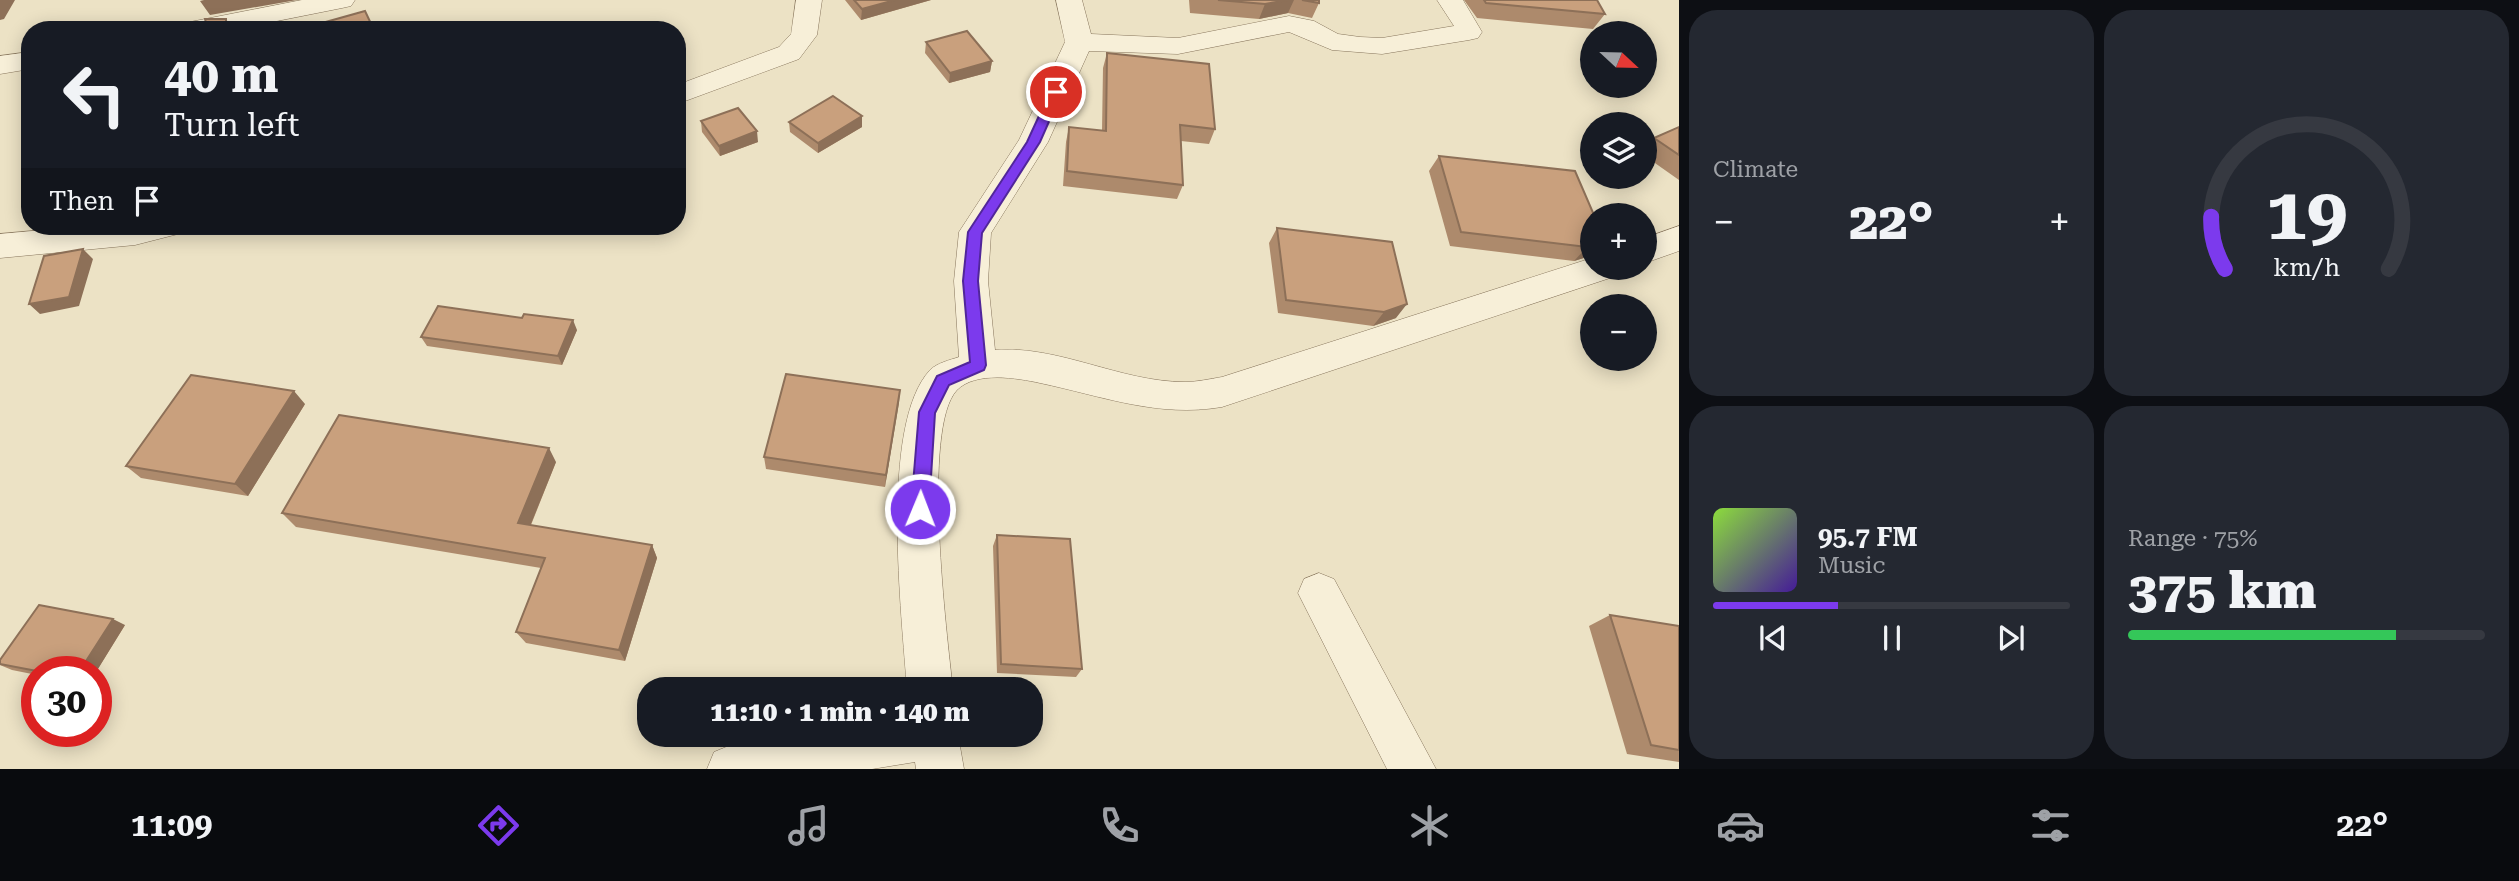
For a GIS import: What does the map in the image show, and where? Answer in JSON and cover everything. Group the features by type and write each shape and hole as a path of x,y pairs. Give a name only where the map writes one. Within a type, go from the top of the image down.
{"street":[{"path":"236,21 342,0"},
{"path":"686,92 789,53 804,35 809,0"},
{"path":"978,365 971,281 975,232 1034,142 1079,42 1069,0"},
{"path":"1079,42 1178,46 1295,24 1332,42 1382,46 1469,32 1466,22 1450,0"},
{"path":"0,65 21,62"},
{"path":"0,246 114,235"},
{"path":"1657,247 1679,239"},
{"path":"929,677 919,486 927,412 943,381 978,365 1010,363 1182,397 1222,392 1580,275"},
{"path":"1319,593 1412,769"},
{"path":"731,769 863,747"},
{"path":"937,747 940,769"}],"building":[{"path":"854,0 895,0 862,9"},
{"path":"1218,0 1288,0 1265,4"},
{"path":"1484,0 1597,0 1605,14 1486,3"},
{"path":"365,11 370,21 329,21"},
{"path":"205,19 226,19 226,21"},
{"path":"967,31 992,61 950,73 926,42"},
{"path":"1107,53 1209,64 1215,129 1180,125 1183,185 1067,171 1069,127 1106,131"},
{"path":"833,96 862,116 818,143 789,122"},
{"path":"738,108 757,131 719,146 701,121"},
{"path":"1679,127 1679,155 1657,140 1657,137"},
{"path":"1439,156 1575,171 1580,189 1583,189 1589,203 1580,203 1580,246 1461,232"},
{"path":"1277,228 1392,242 1407,304 1384,312 1286,300"},
{"path":"83,249 69,297 29,304 44,256"},
{"path":"438,306 522,318 524,314 573,320 558,356 421,337"},
{"path":"786,374 900,390 886,475 764,457"},
{"path":"191,375 294,391 235,484 126,466"},
{"path":"339,415 549,448 518,523 652,545 619,650 516,632 545,558 282,513"},
{"path":"997,535 1070,539 1082,669 1001,664"},
{"path":"39,605 113,619 89,656 21,656 21,668 0,664 0,660"},
{"path":"1610,615 1679,626 1679,750 1651,745"}],"route":[{"path":"920,509 919,486 927,412 943,381 978,365 971,281 975,232 1034,142 1056,92"}]}
